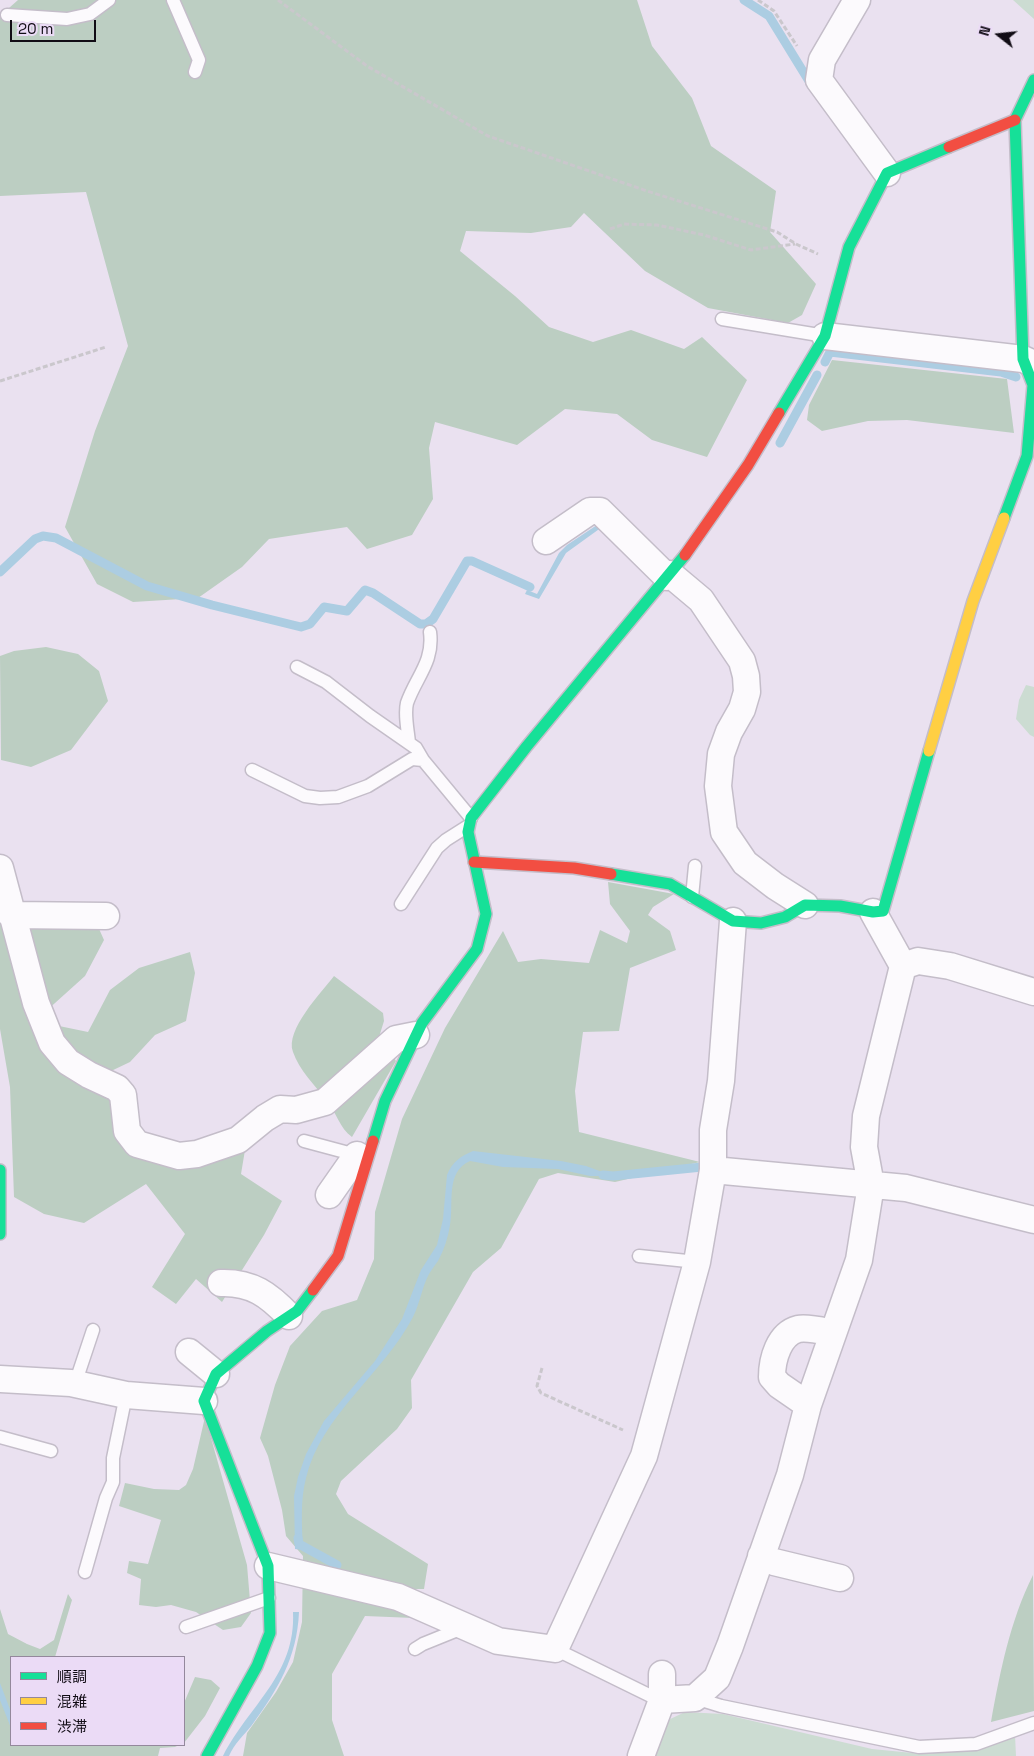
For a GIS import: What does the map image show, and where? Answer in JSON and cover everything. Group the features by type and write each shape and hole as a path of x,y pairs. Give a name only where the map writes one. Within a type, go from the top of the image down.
{"main road":[{"path":"474,862 574,868 670,884 733,921 761,923 785,918 806,905 840,906 874,912 883,911 973,601 1027,456 1034,385 1028,361 1016,120 1034,80"},
{"path":"206,1756 257,1666 270,1633 268,1566 204,1401 216,1374 267,1331 297,1312 338,1256 362,1156 385,1101 422,1023 477,949 486,914 468,832 470,822 527,746 669,575 748,465 825,336 849,247 887,173 1016,120"},
{"path":"0,1170 0,1234"}],"street":[{"path":"857,0 822,60 819,80 887,173"},
{"path":"825,336 1028,361"},
{"path":"546,541 590,511 600,511 669,575 701,600 742,661 746,676 747,692 742,709 729,732 722,754 718,786 724,832 745,863 775,886 806,905"},
{"path":"0,868 36,1003 52,1043 68,1062 89,1075 117,1088 123,1095 127,1131 137,1144 179,1156 197,1154 238,1140 265,1118 280,1109 296,1110 325,1102 396,1039 416,1035"},
{"path":"641,1756 662,1687 695,1698 717,1678 790,1475 808,1406 859,1260 871,1185 864,1147 866,1116 903,966 874,912"},
{"path":"12,915 106,916"},
{"path":"268,1566 398,1597 498,1641 555,1649 644,1456 697,1262 713,1170 713,1130 721,1081 733,921"},
{"path":"903,966 918,961 950,966 1034,992"},
{"path":"329,1195 362,1156"},
{"path":"713,1170 906,1188 1034,1220"},
{"path":"222,1283 236,1282 255,1289 273,1299 290,1316"},
{"path":"808,1406 779,1385 772,1377 772,1367 781,1340 789,1333 800,1328 834,1333"},
{"path":"189,1352 216,1374"},
{"path":"0,1379 75,1384 126,1395 204,1401"},
{"path":"761,1556 774,1562 840,1578"}],"lane":[{"path":"7,15 67,19 90,14 109,0"},
{"path":"173,0 199,60 195,72"},
{"path":"722,319 825,336"},
{"path":"409,743 407,705 432,646 430,632"},
{"path":"298,667 326,682 416,748 470,822 437,848 401,904"},
{"path":"396,712 408,730"},
{"path":"252,770 306,796 320,798 338,797 368,786 412,759 423,760"},
{"path":"692,897 695,866"},
{"path":"304,1141 362,1156"},
{"path":"639,1256 697,1262"},
{"path":"75,1384 93,1330"},
{"path":"85,1572 106,1498 113,1482 113,1458 126,1395"},
{"path":"0,1437 52,1451"},
{"path":"186,1626 269,1598"},
{"path":"415,1649 466,1627"},
{"path":"555,1649 657,1699 662,1687"},
{"path":"695,1698 721,1706 919,1747 976,1744 1034,1723"}],"path":[{"path":"278,0 367,66 488,136 647,191 777,232 796,244 844,266"},
{"path":"758,0 774,11 819,80"},
{"path":"610,229 624,224 657,225 704,234 751,250 796,244"},
{"path":"0,381 106,347"},
{"path":"542,1368 537,1386 541,1393 648,1441"}],"shaded area":[{"path":"1013,0 1034,0 1034,19"},
{"path":"1026,685 1034,687 1034,737 1016,719 1019,700"},
{"path":"685,1712 723,1714 872,1749 923,1754 975,1749 1015,1735 1016,1756 653,1756 664,1722"}],"green space":[{"path":"18,0 637,0 652,46 692,98 711,146 776,191 770,232 816,284 802,315 788,323 708,308 645,271 584,213 571,227 531,233 466,231 460,251 549,327 593,342 631,330 684,349 702,337 747,380 707,457 652,440 617,414 565,409 517,445 435,422 429,448 433,499 412,535 367,549 347,527 269,539 242,567 198,598 133,602 97,584 65,527 95,431 128,346 86,192 0,196 0,16"},
{"path":"832,360 1007,379 1014,433 907,420 868,421 822,431 807,420 809,405"},
{"path":"46,647 78,654 99,671 108,701 71,750 31,767 1,760 0,656 14,651"},
{"path":"608,882 674,894 653,907 648,915 670,931 676,950 630,968 619,1031 583,1032 575,1091 579,1132 700,1162 615,1182 558,1173 539,1179 501,1248 473,1272 411,1380 412,1408 397,1429 341,1481 336,1494 348,1514 428,1564 424,1589 400,1589 391,1606 414,1618 365,1616 332,1674 332,1720 344,1756 243,1756 247,1733 276,1692 293,1662 302,1622 303,1556 286,1536 282,1510 268,1456 260,1438 275,1385 290,1346 322,1311 357,1300 374,1259 375,1212 402,1119 445,1028 503,931 518,962 541,959 589,963 600,930 627,943 630,931 610,904"},
{"path":"0,891 4,907 91,911 104,940 85,976 35,1021 88,1032 110,990 139,968 190,952 195,973 186,1021 155,1035 130,1062 88,1082 109,1091 124,1142 246,1144 241,1174 282,1201 264,1235 222,1302 196,1279 176,1304 152,1287 185,1234 146,1184 84,1223 44,1214 14,1197 10,1087 0,1029"},
{"path":"334,976 383,1013 384,1021 379,1037 396,1061 352,1137 344,1129 329,1104 299,1065 293,1052 294,1033 299,1023"},
{"path":"205,1417 247,1565 251,1613 241,1627 223,1630 196,1612 171,1605 156,1607 139,1605 141,1579 127,1573 129,1561 148,1564 161,1520 119,1506 125,1483 154,1489 179,1490 186,1485 193,1469"},
{"path":"1033,1575 1034,1711 991,1722 1002,1666 1012,1629"},
{"path":"68,1594 72,1600 55,1656 10,1656 10,1746 177,1746 160,1748 158,1756 0,1756 0,1609 8,1634 40,1649 54,1640"},
{"path":"195,1677 211,1680 220,1688 205,1716 185,1742 185,1701"}],"water":[{"path":"600,523 602,527 566,553 539,599 525,594 527,590 537,594 559,553 567,545"},
{"path":"473,1151 561,1161 586,1166 613,1176 590,1176 558,1169 503,1167 470,1161 462,1166 457,1173 452,1189 451,1216 446,1244 430,1272 413,1317 386,1357 339,1414 325,1434 314,1455 306,1478 303,1496 303,1550 295,1549 294,1496 306,1454 324,1421 375,1361 402,1319 421,1270 437,1245 443,1219 447,1175 451,1166 457,1160"},
{"path":"293,1612 299,1612 294,1644 278,1686 229,1756 223,1756 279,1672 287,1654 292,1634"},
{"path":"0,1683 10,1709 10,1725 0,1700"}],"waterway":[{"path":"744,0 769,16 812,86"},
{"path":"825,362 830,352 1001,372 1016,377"},
{"path":"780,443 817,375"},
{"path":"0,572 35,539 43,536 56,538 147,586 212,605 301,627 310,624 324,607 347,611 365,590 373,593 420,624 426,624 433,619 467,561 472,561 530,587"},
{"path":"603,1175 613,1176 702,1167"},
{"path":"298,1538 299,1544 337,1565"}],"traffic: fast":[{"path":"1004,518 1027,456 1033,385 1023,359 1015,120 1034,80"},
{"path":"779,413 825,336 849,247 887,173 949,147"},
{"path":"373,1141 385,1101 422,1023 477,949 486,914 468,832 471,818 527,746 685,555"},
{"path":"611,874 670,884 733,921 761,923 785,917 805,905 840,906 873,912 883,911 929,751"},
{"path":"0,1170 0,1234"},
{"path":"207,1756 257,1666 270,1633 268,1566 204,1401 216,1374 267,1331 297,1311 313,1290"}],"traffic: slow":[{"path":"929,751 973,601 1004,518"}],"traffic: jam":[{"path":"949,147 1015,120"},
{"path":"685,555 748,465 779,413"},
{"path":"474,862 574,868 611,874"},
{"path":"313,1290 338,1256 373,1141"}]}
